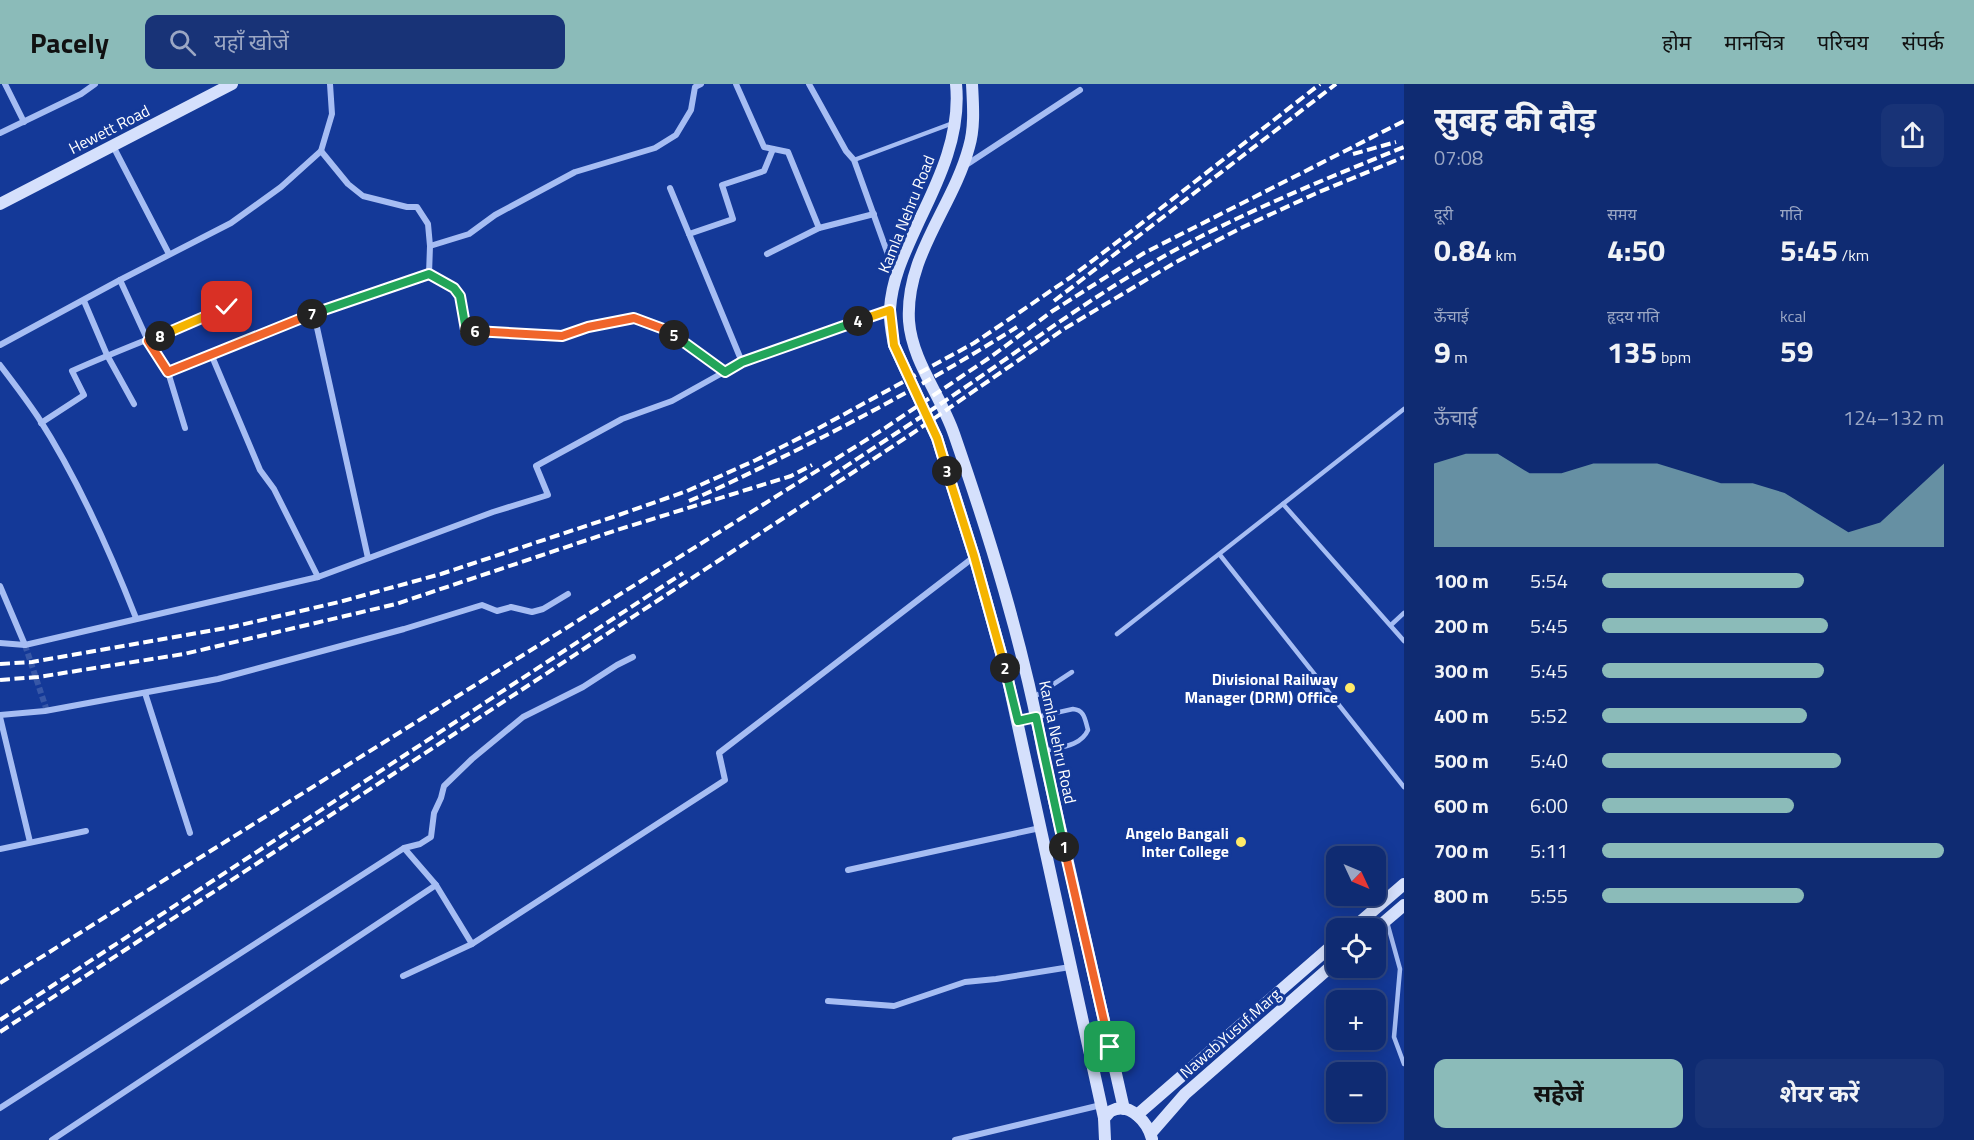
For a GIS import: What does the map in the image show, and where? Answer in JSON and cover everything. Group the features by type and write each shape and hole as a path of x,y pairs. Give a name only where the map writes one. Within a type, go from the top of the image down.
{"main road":[{"name":"Hewett Road","path":"0,204 232,84"},
{"name":"Kamla Nehru Road","path":"956,84 955,123 950,148 896,275 890,310 894,345 937,438 974,556 1006,671 1104,1118 1106,1140"},
{"name":"Kamla Nehru Road","path":"972,84 973,123 970,145 963,168 930,232 915,272 909,297 909,321 916,352 957,441 1003,586 1025,667 1124,1109"},
{"path":"1006,671 1025,667"},
{"path":"1365,918 1404,884"},
{"path":"1387,919 1404,904"},
{"path":"1137,1115 1326,951"},
{"name":"Nawab Yusuf Marg","path":"1152,1136 1185,1094 1326,971"},
{"path":"1104,1118 1111,1111 1124,1109 1133,1112 1143,1120 1152,1136"}],"street":[{"path":"5,84 24,122"},
{"path":"0,133 81,94 95,84"},
{"path":"0,345 231,223 281,187 321,151 332,114 330,84"},
{"path":"430,246 469,234 495,214 575,172 655,148 676,135 691,110 695,87 701,84"},
{"path":"736,84 764,147 788,152 819,228"},
{"path":"809,84 846,152 854,160 896,275"},
{"path":"963,168 1080,90"},
{"path":"113,146 169,254"},
{"path":"689,234 733,219 722,185 765,171 773,149"},
{"path":"321,151 348,184 363,196 407,207 417,207 428,224 429,274"},
{"path":"670,188 742,362"},
{"path":"767,255 819,228 874,214"},
{"path":"168,372 314,314 429,274 454,288 460,296 466,330 562,336 588,327 634,318 669,331 725,372"},
{"path":"120,280 148,341 168,372 185,428"},
{"path":"84,301 107,355 134,404"},
{"path":"41,423 84,395 72,371 227,307"},
{"path":"0,643 24,645 318,577 493,512 548,495 536,466 622,419 672,401 742,362 890,310"},
{"path":"314,314 368,558"},
{"path":"211,354 260,470 274,489 318,577"},
{"path":"0,365 41,423 84,498 136,618"},
{"path":"403,976 472,944 725,780 718,753 974,556"},
{"path":"0,586 24,645"},
{"path":"30,842 0,716 45,711 218,679 405,629 482,605 497,611 511,607 532,612 543,609 568,594"},
{"path":"0,1108 404,848 420,844 431,837 434,813 444,786 505,731 523,717 583,687 633,657"},
{"path":"145,693 190,833"},
{"path":"848,870 1040,828"},
{"path":"0,849 86,831"},
{"path":"404,848 436,885 472,944"},
{"path":"52,1140 436,885"},
{"path":"828,1001 894,1006 964,982 1070,967"},
{"path":"955,1140 1101,1106"}],"lane":[{"path":"854,160 955,123"},
{"path":"1117,634 1404,409"},
{"path":"1283,504 1404,641"},
{"path":"1220,555 1404,787"},
{"path":"1390,626 1404,613"},
{"path":"1032,698 1072,672"},
{"path":"1018,721 1073,709 1084,714 1088,730 1080,741 1043,752"},
{"path":"1387,919 1400,969 1394,1037 1404,1064"}],"tunnel":[{"path":"25,645 47,711"}],"railway":[{"path":"0,664 32,662 232,627 339,602 441,574 687,491 819,428 974,343 1071,277 1320,84"},
{"path":"1054,301 1336,84"},
{"path":"0,983 882,430 992,356 1051,312 1144,253 1404,121"},
{"path":"1353,154 1396,142"},
{"path":"831,476 1145,267 1240,217 1404,147"},
{"path":"0,1032 910,435 1064,329 1176,262 1241,228 1319,192 1404,157"},
{"path":"689,501 856,420 1017,327"},
{"path":"0,680 38,677 184,654 396,604 617,530 791,476 812,465"},
{"path":"0,1020 683,573"}],"place":[{"name":"Divisional Railway Manager (DRM) Office","path":"1350,688"},
{"name":"Angelo Bangali Inter College","path":"1241,842"}],"route":[{"path":"227,307 148,341 168,372 314,314 429,274 454,288 460,296 466,330 562,336 588,327 634,318 669,331 725,372 742,362 890,310 894,345 937,438 974,556 1018,721 1036,717 1110,1047"}]}
